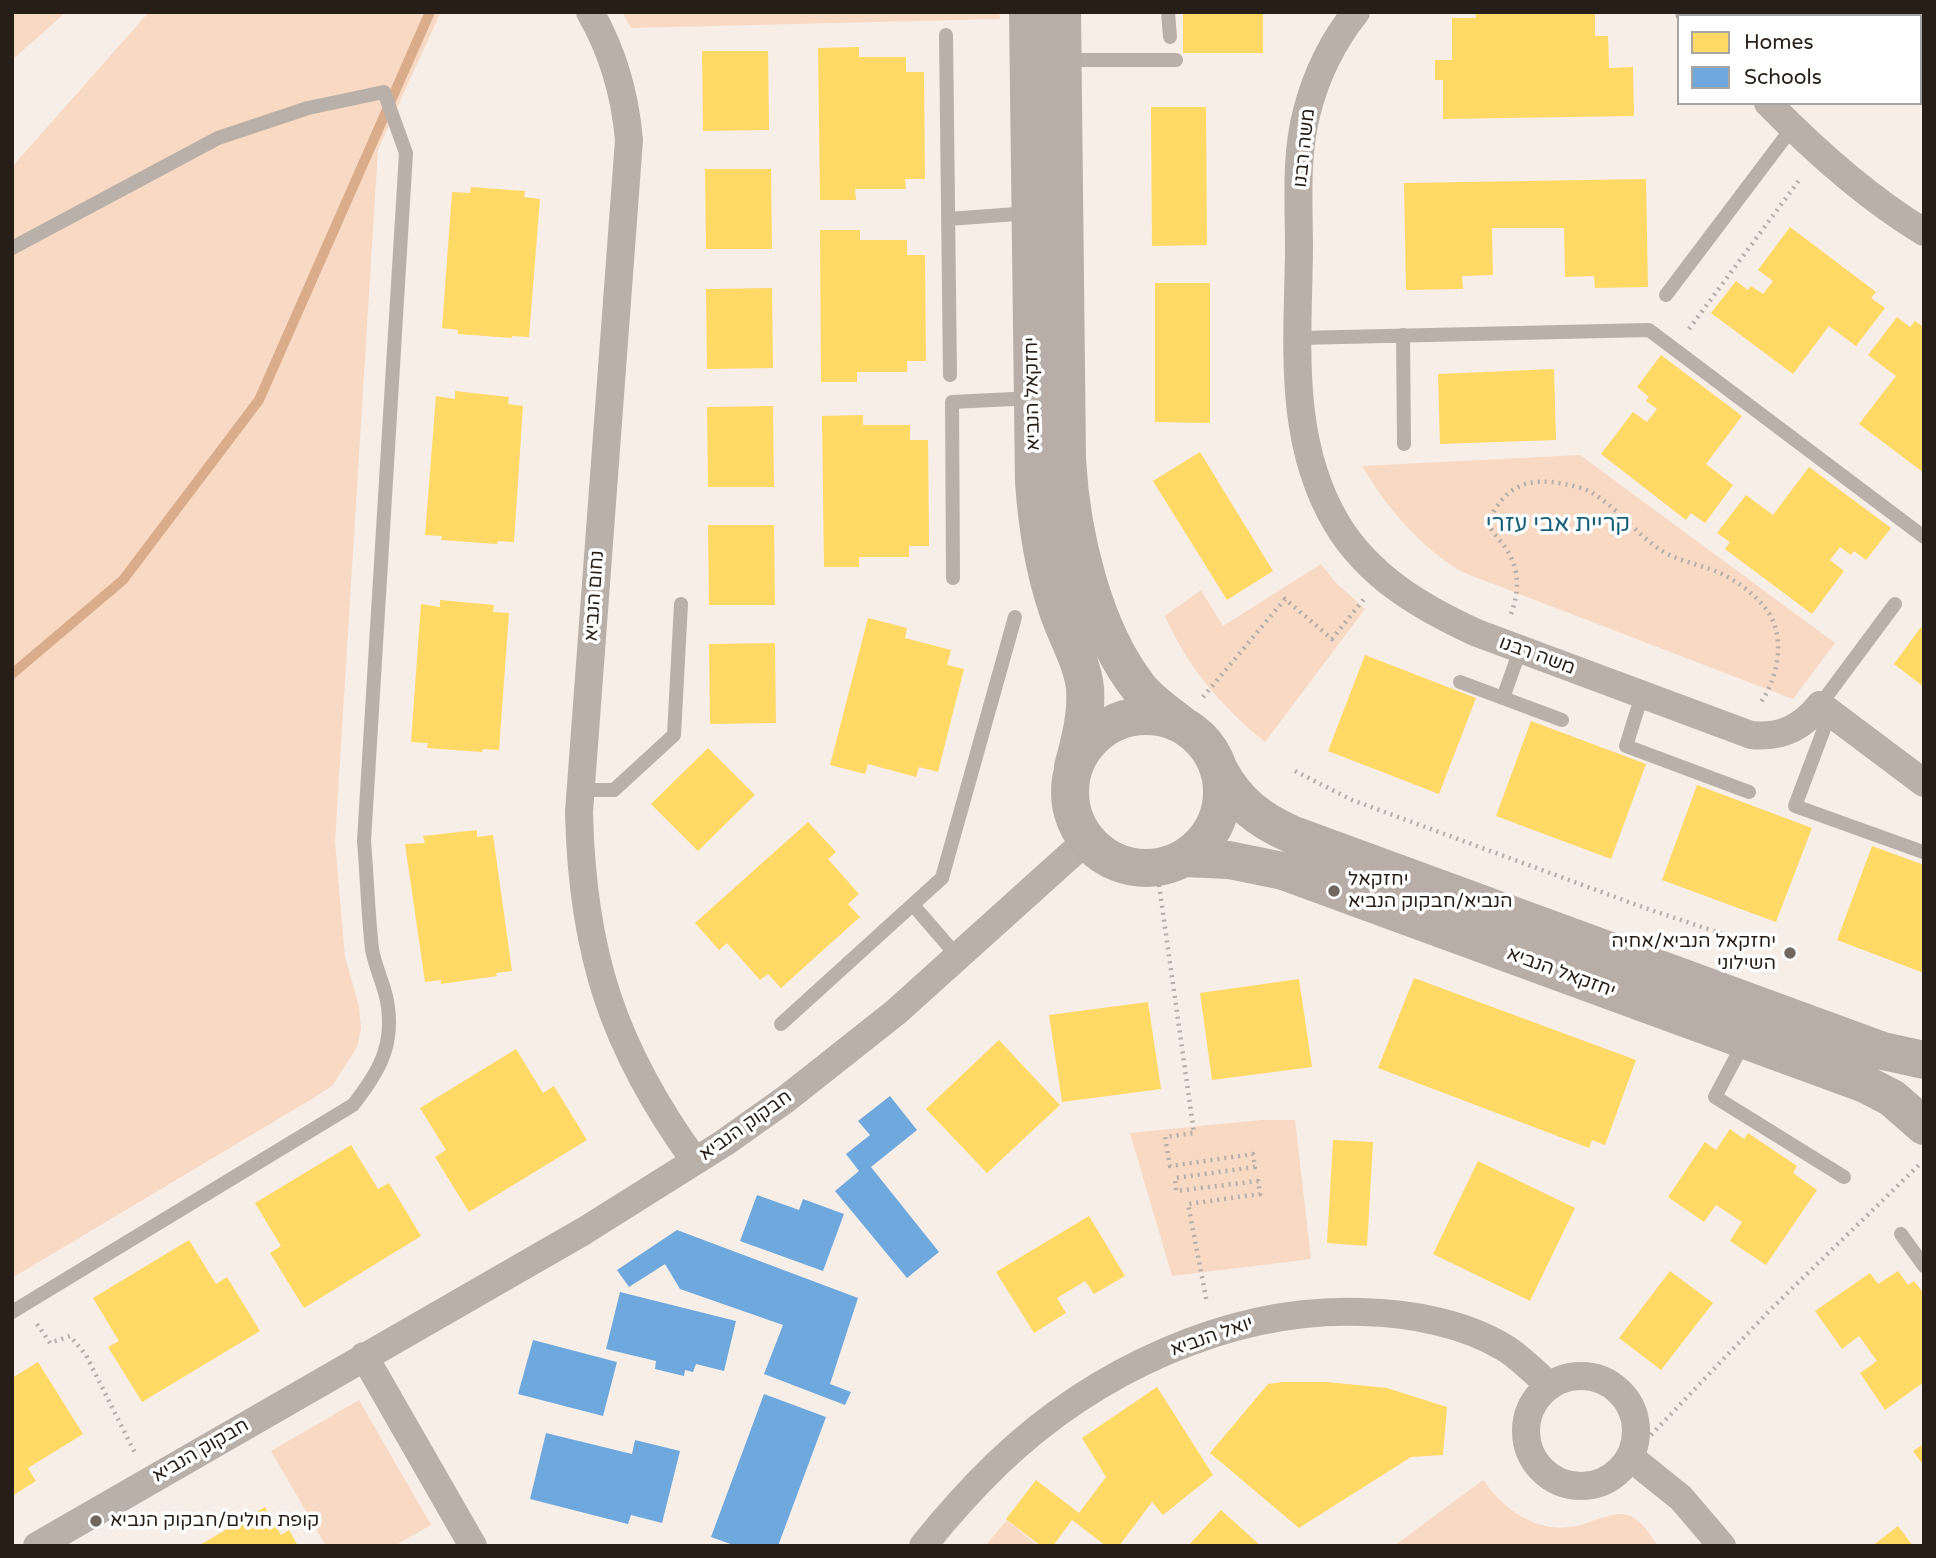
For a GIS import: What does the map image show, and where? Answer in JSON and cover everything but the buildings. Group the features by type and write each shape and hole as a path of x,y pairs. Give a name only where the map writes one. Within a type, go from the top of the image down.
{"street":[{"name":"נחום הנביא","path":"590,12 615,65 624,101 629,140 579,812 582,882 594,952 615,1021 648,1092 695,1161"},
{"name":"יחזקאל הנביא","path":"1028,12 1034,482 1041,550 1051,590 1081,670 1085,691 1084,720 1073,767"},
{"name":"יחזקאל הנביא","path":"1062,12 1067,459 1071,509 1085,573 1122,662 1144,693 1181,724"},
{"name":"משה רבנו","path":"1356,12 1335,43 1313,89 1299,160 1298,403 1311,468 1323,498 1339,526 1358,552 1382,577 1410,598 1441,617 1511,646 1741,732 1770,736 1786,732 1825,709"},
{"path":"1770,105 1819,153 1856,184 1924,232"},
{"path":"1825,709 1924,783"},
{"path":"1146,716 1181,724 1200,739 1219,770 1221,804 1214,825 1202,844 1170,863 1134,867 1113,860 1094,848 1076,821 1069,789 1073,767 1084,746 1112,723 1146,716"},
{"name":"יחזקאל הנביא","path":"1219,770 1233,793 1248,809 1264,821 1292,834 1883,1051 1924,1060"},
{"name":"חבקוק הנביא","path":"37,1546 584,1231 695,1161 775,1106 896,1012 1087,839"},
{"name":"יחזקאל הנביא","path":"1170,863 1229,860 1283,871 1875,1088 1908,1110 1924,1126"},
{"name":"יואל הנביא","path":"923,1546 999,1462 1062,1410 1128,1370 1196,1339 1264,1319 1330,1310 1393,1313 1452,1325 1506,1348 1550,1386"},
{"path":"365,1356 473,1546"},
{"path":"1582,1376 1599,1379 1614,1387 1627,1400 1636,1423 1636,1440 1630,1457 1620,1471 1597,1484 1572,1485 1548,1475 1532,1455 1526,1430 1532,1406 1550,1386 1565,1378 1582,1376"},
{"path":"1630,1457 1681,1498 1722,1546"}],"lane":[{"path":"1168,12 1170,37"},
{"path":"946,35 950,374"},
{"path":"1063,60 1177,60"},
{"path":"12,248 218,138 308,108 384,92 406,153 364,841 372,952 387,1001 390,1031 384,1058 353,1105 300,1140 18,1308"},
{"path":"1666,295 1793,128"},
{"path":"948,219 1031,213"},
{"path":"1298,338 1650,330 1924,537"},
{"path":"1404,335 1404,444"},
{"path":"953,578 951,402 1032,398"},
{"path":"581,790 614,790 674,735 681,604"},
{"path":"1895,604 1825,709 1795,806 1923,852"},
{"path":"781,1024 942,878 1015,617"},
{"path":"1503,698 1511,646"},
{"path":"1460,682 1562,720"},
{"path":"1642,695 1626,746 1749,792"},
{"path":"913,905 958,957"},
{"path":"1745,1040 1715,1097 1844,1177"},
{"path":"1901,1234 1924,1266"}],"path":[{"path":"1674,349 1819,153"},
{"path":"1511,646 1518,578 1506,549 1495,537 1488,523 1496,505 1510,491 1527,483 1542,480 1581,488 1595,494 1659,549 1690,565 1718,572 1741,586 1757,600 1773,621 1777,642 1777,666 1769,691 1741,732"},
{"path":"1181,724 1285,599 1332,639 1382,577"},
{"path":"1295,771 1352,800 1645,908 1765,948"},
{"path":"1170,863 1194,1133 1165,1137 1170,1166 1253,1154 1255,1167 1175,1178 1176,1191 1258,1181 1260,1194 1188,1204 1213,1334"},
{"path":"1630,1457 1772,1308 1924,1160"},
{"path":"18,1308 50,1343 71,1336 86,1355 149,1481"}],"shaded area":[{"path":"12,12 66,12 12,60"},
{"path":"149,12 441,12 378,149 335,841 345,957 359,1006 361,1029 357,1047 333,1085 12,1278 12,167"},
{"path":"622,12 999,12 1000,19 631,28"},
{"path":"1580,455 1835,643 1793,699 1462,572 1418,538 1383,497 1362,466"},
{"path":"1321,564 1335,582 1365,609 1265,742 1207,685 1184,653 1165,616 1201,590 1223,626"},
{"path":"1262,1120 1295,1120 1311,1259 1172,1276 1130,1133"},
{"path":"359,1400 431,1525 394,1546 326,1546 271,1451"},
{"path":"1483,1480 1513,1511 1538,1524 1565,1527 1613,1515 1628,1515 1639,1522 1658,1546 1394,1546"},
{"path":"1007,1520 1038,1546 985,1546"}],"waterway":[{"path":"12,674 123,580 259,400 430,12"}],"place":[{"name":"יחזקאל הנביא/חבקוק הנביא","path":"1334,891"},
{"name":"יחזקאל הנביא/אחיה השילוני","path":"1790,953"},
{"name":"קופת חולים/חבקוק הנביא","path":"96,1521"}],"district":[{"name":"קריית אבי עזרי","path":"1558,525"}]}
